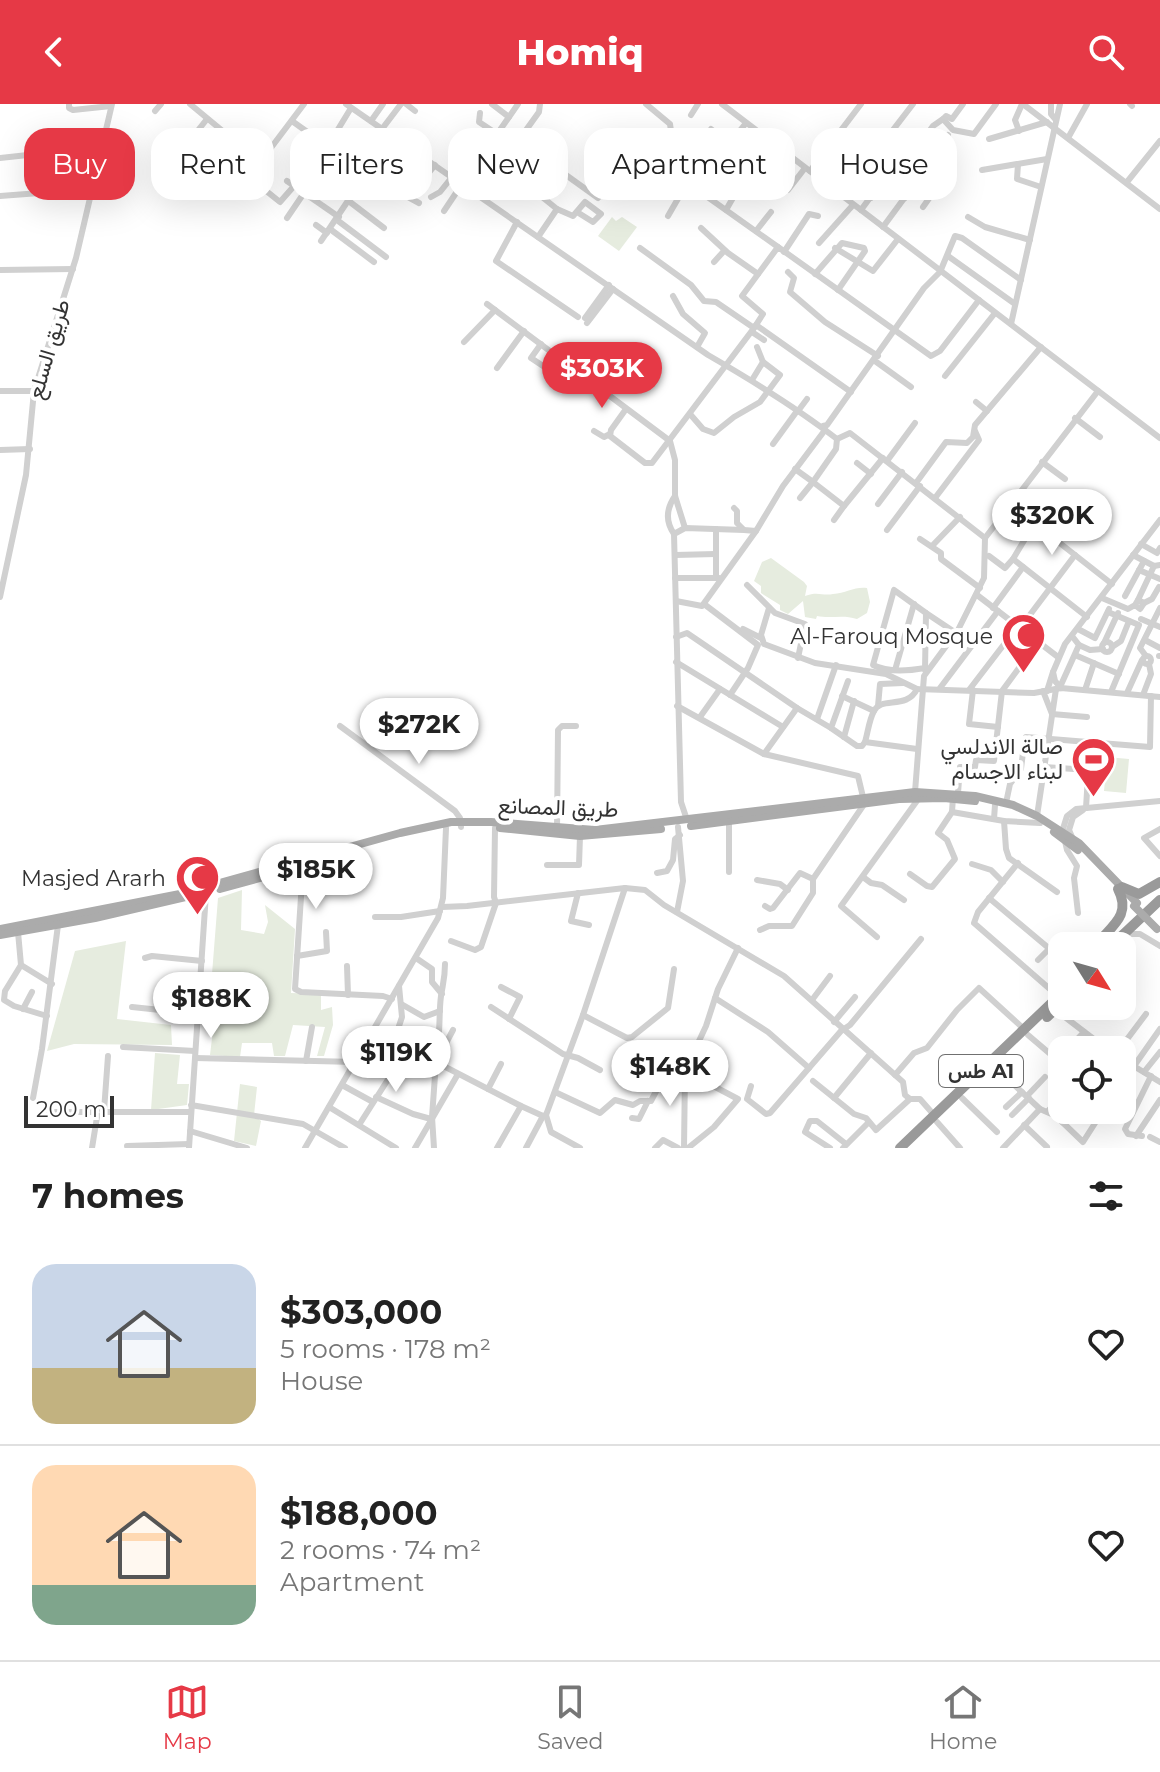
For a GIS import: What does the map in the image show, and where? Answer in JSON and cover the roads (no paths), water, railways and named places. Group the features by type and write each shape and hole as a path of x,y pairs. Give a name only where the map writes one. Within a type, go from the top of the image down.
{"highway":[{"path":"1120,888 1139,894 1160,882"},
{"path":"1107,932 1124,912 1120,888"},
{"path":"1126,932 1160,900"},
{"path":"1133,932 1160,906"},
{"name":"طس A1","path":"909,1148 936,1118 1048,1012"},
{"name":"طس A1","path":"900,1148 962,1098 1026,1032 1048,1016"}],"main road":[{"name":"طريق المصانع","path":"0,932 58,925 402,837 462,825 557,832 595,830 917,795 955,795 1006,803 1038,819 1066,837 1159,929"},
{"name":"طريق المصانع","path":"955,795 1038,819"},
{"name":"طريق المصانع","path":"0,932 206,893 303,866 415,829 462,825 580,836 679,831 864,800"}],"street":[{"path":"69,104 73,110 111,105"},
{"path":"155,111 161,104"},
{"path":"190,104 217,128"},
{"path":"274,143 304,104"},
{"path":"371,121 383,104"},
{"path":"383,128 404,104 415,111"},
{"path":"492,104 509,117"},
{"path":"501,128 518,104"},
{"path":"527,128 539,112 540,104"},
{"path":"646,104 670,124 673,145 734,196 726,210"},
{"path":"691,115 698,104"},
{"path":"722,104 733,107 753,128"},
{"path":"795,182 861,104"},
{"path":"894,128 913,104"},
{"path":"932,128 946,116 952,119 963,104"},
{"path":"943,119 953,130 974,134 996,104"},
{"path":"1019,131 1015,120 1022,104 1047,122 1055,124"},
{"path":"1051,104 1055,124 1068,138 1160,209"},
{"path":"1011,324 1060,104"},
{"path":"1068,138 1087,104"},
{"name":"طريق السلع","path":"106,128 111,105"},
{"path":"339,128 352,106 381,128"},
{"path":"480,113 479,122 488,128"},
{"path":"200,128 207,119"},
{"path":"292,121 302,128"},
{"path":"989,139 1047,122"},
{"path":"742,128 746,123"},
{"path":"1127,182 1160,141"},
{"path":"0,158 24,155"},
{"path":"982,170 1047,159"},
{"path":"795,160 1160,438"},
{"path":"432,163 448,174"},
{"path":"1018,164 1017,179 1041,187"},
{"path":"432,169 435,165"},
{"path":"432,196 448,182"},
{"path":"274,197 280,202 290,191"},
{"path":"0,196 24,194"},
{"path":"1153,203 1160,194"},
{"name":"طريق السلع","path":"0,597 30,449 34,391 73,269 89,200"},
{"path":"287,218 299,200"},
{"path":"314,200 386,257"},
{"path":"414,200 419,203"},
{"path":"444,211 452,200"},
{"path":"485,200 697,347 769,390 837,439"},
{"path":"546,200 572,216 577,212"},
{"path":"668,216 677,200"},
{"path":"712,200 926,354 936,355 979,300"},
{"path":"861,210 869,200"},
{"path":"883,227 903,200"},
{"path":"923,207 928,200"},
{"path":"321,241 350,202 384,228"},
{"path":"819,243 853,205"},
{"path":"538,237 557,209"},
{"path":"756,231 771,212"},
{"path":"610,434 647,464 654,462 763,314 742,297 809,214 818,216"},
{"path":"968,217 985,227 1030,240"},
{"path":"517,222 496,261 583,320 611,287"},
{"path":"316,225 374,262"},
{"path":"701,228 724,251 758,274"},
{"path":"676,601 700,608 704,604 824,428 924,288 940,272 953,239 958,235 1021,280"},
{"path":"835,248 873,271 898,239"},
{"path":"815,274 835,248 846,242 864,248 859,263 838,290"},
{"path":"640,248 691,285 704,301 716,302 851,392"},
{"path":"714,262 724,251"},
{"path":"948,256 1015,304"},
{"path":"1,273 73,269"},
{"path":"788,272 794,278 790,292 911,387"},
{"path":"673,296 683,314 705,333 697,347"},
{"path":"487,304 670,441 675,460 675,496 685,528"},
{"path":"464,342 495,310"},
{"path":"945,376 995,313"},
{"path":"754,328 764,340"},
{"path":"497,368 524,331"},
{"path":"541,344 531,358 543,366"},
{"path":"690,414 703,429 714,433 760,402 780,375 763,362 757,347"},
{"path":"935,498 979,438 975,425 1041,347"},
{"path":"752,380 763,362"},
{"path":"0,391 34,391"},
{"path":"956,633 894,590 873,665 895,670 925,670 956,633 984,578 985,538 1098,391"},
{"path":"773,444 807,399"},
{"path":"976,402 987,411"},
{"path":"594,431 604,437 610,434 626,409"},
{"path":"1075,418 1100,437"},
{"path":"834,520 915,423"},
{"path":"967,443 975,431"},
{"path":"837,439 849,432 985,538"},
{"path":"800,498 836,449 837,439"},
{"path":"887,530 946,442 975,445"},
{"path":"0,450 30,449"},
{"path":"1042,462 1065,479"},
{"path":"857,463 871,474"},
{"path":"795,469 844,506"},
{"path":"878,504 902,472"},
{"path":"675,496 669,505 668,520 674,534 681,802 687,820"},
{"path":"1010,504 1111,587 1138,604"},
{"path":"734,508 737,523"},
{"path":"728,516 744,530"},
{"path":"932,546 960,517"},
{"path":"1052,714 1045,691 1058,657 1160,520"},
{"path":"989,556 1006,568 1034,524"},
{"path":"674,534 685,528 756,531"},
{"path":"716,529 719,578"},
{"path":"920,539 941,554 941,559 995,609 1058,657"},
{"path":"1141,544 1159,552"},
{"path":"675,555 716,554"},
{"path":"998,727 969,724 971,690 1075,555"},
{"path":"1111,692 1140,622 1138,604 1157,565 1133,555"},
{"path":"1013,559 1087,617"},
{"path":"1125,596 1144,561"},
{"path":"940,688 1023,567"},
{"path":"1102,598 1129,609 1152,599 1160,584 1150,574 1139,570"},
{"path":"675,578 719,578"},
{"path":"747,585 777,614 805,624 798,658"},
{"path":"1095,638 1112,602"},
{"path":"704,604 758,645 730,695"},
{"path":"895,670 914,604"},
{"path":"1105,668 1107,647 1121,606"},
{"path":"761,638 769,608"},
{"path":"1140,648 1160,608"},
{"path":"1108,612 1129,621 1160,627"},
{"path":"877,937 841,908 917,795 926,613"},
{"path":"1072,636 1079,645 1090,650 1107,647 1121,641 1129,621"},
{"path":"743,629 761,638 764,644 798,658 886,674 920,688 1002,691 1059,688 1155,695"},
{"path":"1078,629 1107,647"},
{"path":"676,637 687,633 857,746 865,742 880,684 906,683"},
{"path":"1127,693 1147,660 1160,653 1145,640"},
{"path":"949,767 975,767 976,760 994,762 1002,691 1038,642"},
{"path":"1006,803 1012,769 1021,769 1025,740 1150,747 1155,695 1147,660 1140,648 1132,644"},
{"path":"952,812 1004,821 1038,819 1052,714 1059,688 1079,645"},
{"path":"1085,660 1090,650"},
{"path":"1075,655 1119,674"},
{"path":"676,662 783,727"},
{"path":"1085,690 1094,663"},
{"path":"817,719 836,665"},
{"path":"1053,672 1059,688"},
{"path":"1087,680 1111,692"},
{"path":"831,728 848,681"},
{"path":"842,696 876,708 907,700 920,688"},
{"path":"700,717 720,689"},
{"path":"844,737 854,701"},
{"path":"677,706 764,754 857,776 864,800 813,879 813,893 792,926 769,926 760,930"},
{"path":"764,754 797,708"},
{"path":"1052,714 1087,717"},
{"path":"340,726 455,811 462,825"},
{"path":"557,832 558,730 562,726 576,726"},
{"path":"865,742 917,749"},
{"path":"1089,807 1090,743"},
{"path":"910,874 932,887 955,859 947,840 938,834 952,812 960,767"},
{"path":"1044,767 1089,770"},
{"path":"1078,913 1074,878 1077,866 1067,850 1067,816 1076,809 1160,801"},
{"path":"994,819 995,805"},
{"path":"1066,837 1073,817 1089,807"},
{"path":"729,821 729,872"},
{"path":"1004,821 1007,855 1057,892"},
{"path":"305,1148 416,958 441,909 446,828"},
{"path":"451,941 475,950 481,947 496,903 495,828"},
{"path":"1160,829 1144,839 1160,856"},
{"path":"657,873 666,872 669,868 679,831"},
{"path":"677,912 683,881 679,831"},
{"path":"547,865 579,865 580,836"},
{"path":"1018,863 974,917 976,926 1048,989"},
{"path":"972,864 991,870 1003,882"},
{"path":"303,866 296,991 392,999"},
{"path":"765,906 772,909 802,872 813,879"},
{"path":"863,877 904,900"},
{"path":"757,880 780,884 788,890"},
{"path":"375,917 401,917 441,909 625,888 645,890 784,976 903,1082 903,1092 910,1099"},
{"path":"526,1148 555,1092 625,888"},
{"path":"127,1146 189,1146 206,893"},
{"path":"578,893 571,921 589,925"},
{"path":"989,898 1048,948"},
{"path":"1142,923 1143,932 1160,946"},
{"path":"33,1098 52,984 58,925"},
{"path":"18,932 21,965 3,998 6,1003 47,1016"},
{"path":"297,956 327,951 326,932"},
{"path":"1136,934 1151,939"},
{"path":"751,1086 747,1099 768,1114 850,1025 921,939"},
{"path":"684,1148 685,1072 738,948"},
{"path":"1038,960 1048,950"},
{"path":"145,958 154,956 202,961"},
{"path":"416,958 432,969 432,982 442,994"},
{"path":"434,1148 434,1061 440,1041 445,964"},
{"path":"21,965 52,984"},
{"path":"347,966 348,995"},
{"path":"583,1015 627,1038 632,1037 668,1008 674,969"},
{"path":"812,1000 830,976"},
{"path":"399,986 403,1005 400,1028"},
{"path":"501,987 520,997 509,1019"},
{"path":"895,1075 914,1053 927,1048 979,988 1048,1052"},
{"path":"23,1009 32,992"},
{"path":"834,1022 855,997"},
{"path":"715,998 768,1032 809,1068"},
{"path":"403,1005 424,1017 440,1011"},
{"path":"132,1007 198,1014"},
{"path":"491,1007 534,1037 600,1070"},
{"path":"394,1041 410,1010"},
{"path":"1130,1036 1146,1014"},
{"path":"1069,1020 1089,1036"},
{"path":"306,1061 312,1027"},
{"path":"1136,1063 1160,1029"},
{"path":"374,1030 544,1115 549,1128 573,1148"},
{"path":"434,1061 452,1033 440,1030"},
{"path":"1080,1036 1084,1032"},
{"path":"123,1047 195,1055 355,1062"},
{"path":"359,1125 408,1048"},
{"path":"1160,1052 1147,1074 1126,1133 1139,1136 1160,1100"},
{"path":"834,1098 871,1053"},
{"path":"92,1148 101,1111 108,1056"},
{"path":"488,1089 501,1064"},
{"path":"995,1067 1040,1109 1048,1111"},
{"path":"1136,1067 1160,1082"},
{"path":"555,1092 598,1113 615,1100 633,1105 654,1098 668,1072 675,1069 736,1096 738,1099 714,1127 684,1148"},
{"path":"415,1148 458,1074"},
{"path":"1012,1115 1026,1095 1045,1077"},
{"path":"813,1081 854,1114 866,1118 877,1130 910,1099 920,1099 960,1148"},
{"path":"342,1085 375,1100 432,1118"},
{"path":"1006,1107 1026,1095"},
{"path":"962,1098 997,1132"},
{"path":"632,1118 639,1119 648,1101"},
{"path":"497,1148 521,1106"},
{"path":"329,1107 396,1148"},
{"path":"49,1112 191,1108 294,1121 316,1129 345,1148"},
{"path":"1003,1148 1040,1109"},
{"path":"830,1148 805,1132 810,1121 817,1121 844,1146 868,1123"},
{"path":"1064,1124 1084,1142 1095,1124"},
{"path":"1024,1125 1047,1147"},
{"path":"190,1131 243,1148"},
{"path":"556,1135 580,1148"},
{"path":"1150,1137 1160,1142"},
{"path":"655,1148 663,1140 684,1148"}],"place":[{"name":"Al-Farouq Mosque","path":"1024,675"},
{"name":"صالة الاندلسي لبناء الاجسام","path":"1094,798"},
{"name":"Masjed Ararh","path":"197,917"}]}
